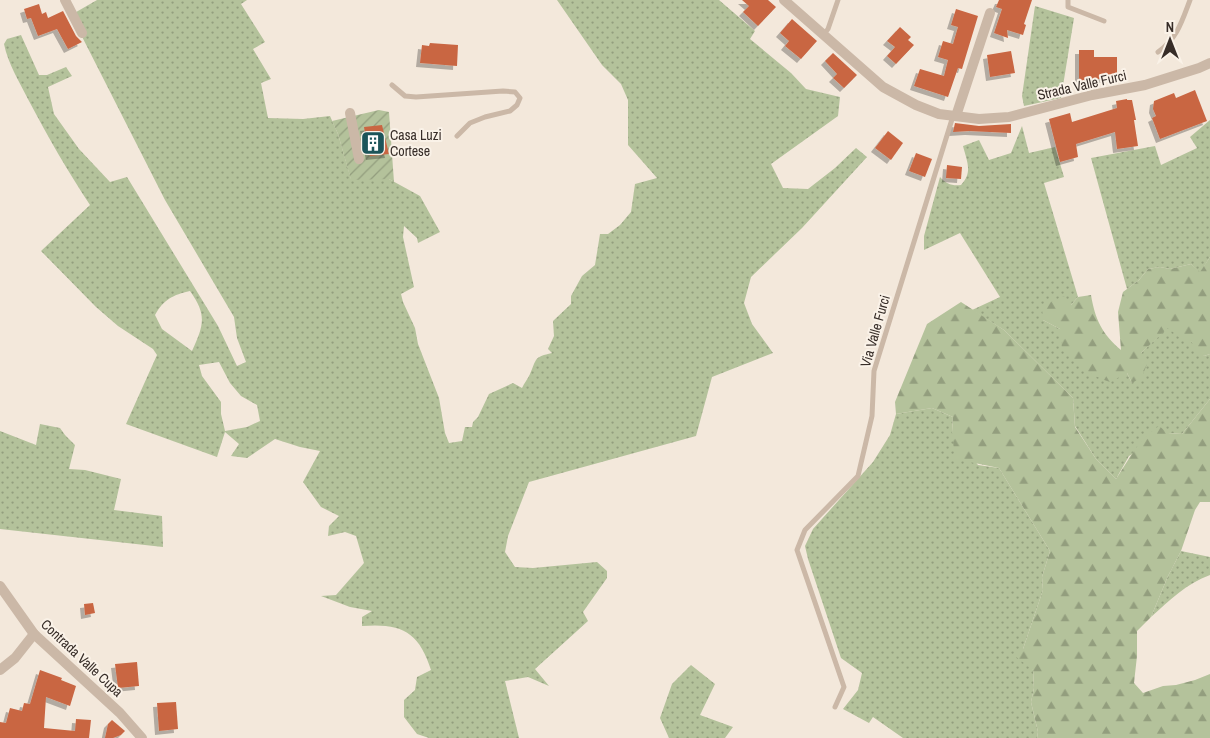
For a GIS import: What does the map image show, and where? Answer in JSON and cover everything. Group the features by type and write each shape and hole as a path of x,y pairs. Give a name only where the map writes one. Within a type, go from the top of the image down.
{"street":[{"path":"65,0 82,32"},
{"name":"Strada Valle Furci","path":"784,0 883,87 916,105 939,114 979,119 1009,117 1145,85 1210,63"},
{"path":"954,116 990,13"},
{"path":"350,113 359,160"},
{"name":"Contrada Valle Cupa","path":"0,586 34,634 130,723 140,737"},
{"path":"0,670 15,658 34,634"}],"lane":[{"path":"823,35 828,29 838,0"},
{"path":"1068,0 1068,7 1073,10 1104,21"},
{"path":"1158,52 1168,46 1177,34 1189,3 1182,1"},
{"path":"392,85 404,96 416,97 503,91 515,92 520,98 517,105 510,111 470,123 457,136"},
{"name":"Via Valle Furci","path":"836,707 844,687 797,550 805,530 858,476 872,416 874,371 954,116"}],"green space":[{"path":"97,0 247,0 241,4 265,42 253,49 271,79 261,83 268,118 303,119 330,116 338,134 351,179 389,179 420,196 440,232 418,243 417,238 404,226 403,237 414,287 401,294 439,398 445,433 449,443 462,441 465,427 472,427 489,394 513,383 522,388 535,361 539,357 552,353 548,349 554,336 553,321 571,304 571,296 582,276 595,265 600,234 608,234 620,225 631,212 635,184 657,178 628,145 628,100 621,84 602,65 557,0 719,0 755,31 750,39 791,73 806,89 840,97 838,116 771,164 783,188 808,189 835,168 856,148 867,157 802,228 751,277 744,303 752,324 773,353 712,377 696,436 529,482 508,536 505,552 515,567 533,568 597,562 607,571 607,578 583,612 588,621 535,669 549,686 528,677 505,681 519,738 429,738 417,734 404,717 404,700 415,690 417,677 431,670 421,647 407,633 398,629 376,625 362,626 362,617 372,611 350,607 321,596 336,595 364,563 356,536 345,532 328,536 329,526 339,516 321,507 303,482 320,451 275,439 247,458 231,456 239,444 225,432 217,457 126,424 157,355 153,349 118,326 96,307 41,251 90,205 36,114 8,59 4,44 7,39 21,35 39,75 47,75 66,67 72,76 48,87 54,114 79,149 110,182 127,177 218,326 237,366 246,362 237,338 234,317 165,200 71,15","holes":["190,291 199,307 202,320 192,351 162,329 155,315 170,298","219,362 230,383 241,396 257,405 260,421 247,427 225,431 221,414 221,402 202,376 199,365"]},
{"path":"1035,6 1074,18 1061,98 1024,106 1022,96"},
{"path":"379,110 389,112 394,182 389,179 351,180 338,134 332,121"},
{"path":"1210,120 1210,257 1200,273 1191,264 1170,269 1160,267 1148,269 1139,280 1127,289 1091,158 1155,146 1161,165 1197,148 1190,137"},
{"path":"1022,126 1029,153 1055,147 1064,177 1044,183 1078,297 1071,305 1043,320 1127,373 1132,383 1141,353 1168,327 1192,342 1204,356 1210,354 1210,399 1182,434 1168,433 1129,456 1116,479 1096,459 1075,426 1073,398 1004,330 972,310 1000,297 960,233 924,250 924,236 940,177 952,185 961,185 967,176 968,167 963,146 979,140 989,160 1011,153"},
{"path":"1210,257 1210,354 1204,356 1194,352 1192,342 1184,341 1168,328 1141,353 1147,364 1142,377 1132,383 1127,373 1110,382 1090,373 1062,350 1060,329 1043,320 1042,306 1064,296 1071,305 1078,297 1091,295 1100,326 1121,350 1118,312 1123,292 1139,280 1148,269 1160,267 1170,269 1191,264 1200,272"},
{"path":"961,302 1004,330 1073,398 1075,427 1096,459 1116,479 1134,450 1151,432 1159,426 1168,433 1182,434 1210,399 1210,502 1200,502 1195,510 1181,551 1151,617 1137,631 1134,683 1143,693 1163,686 1195,680 1210,674 1210,738 1037,738 1038,732 1031,702 1034,688 1033,670 1015,656 1023,649 1043,590 1042,577 1050,551 999,468 955,459 952,432 953,417 932,408 896,414 895,402 927,324"},
{"path":"932,408 953,417 952,432 978,465 999,468 1050,551 1042,577 1043,590 1023,649 1033,670 1034,688 1031,702 1038,732 1037,738 903,738 873,717 869,723 843,709 858,690 862,673 841,658 805,546 813,529 873,462 890,435 896,414"},
{"path":"40,424 60,428 75,445 69,469 85,470 121,479 114,510 162,516 163,547 0,529 0,431 36,445"},
{"path":"1181,551 1210,557 1210,575 1186,588 1151,617 1168,576"},
{"path":"691,665 715,684 700,715 733,727 725,738 669,738 660,718 672,684"}],"building":[{"path":"742,0 768,0 776,7 758,26 743,12 749,6"},
{"path":"999,0 1032,0 1024,24 1026,25 1023,35 1007,30 1008,38 994,33 1002,9 996,7"},
{"path":"39,4 42,14 46,12 48,18 63,11 76,36 82,42 68,49 57,29 38,36 31,18 27,19 24,9"},
{"path":"956,9 978,16 962,69 958,68 948,97 914,86 920,69 944,76 948,60 938,57 943,41 953,44 958,27 951,25"},
{"path":"792,19 817,41 801,59 785,46 789,41 780,33"},
{"path":"900,27 911,37 908,40 914,45 896,64 887,56 895,47 887,41"},
{"path":"430,43 458,45 457,66 420,63 422,45 429,46"},
{"path":"1079,50 1094,50 1094,57 1117,57 1117,77 1079,81"},
{"path":"1011,51 1015,73 990,77 987,55"},
{"path":"833,53 857,75 844,88 833,78 837,74 825,61"},
{"path":"1195,90 1207,121 1160,139 1152,118 1156,116 1153,109 1154,101 1174,93 1176,98"},
{"path":"1132,100 1138,146 1117,149 1115,132 1076,144 1078,157 1060,162 1049,119 1070,113 1072,122 1117,108 1116,101"},
{"path":"955,123 979,126 1011,124 1011,133 953,132"},
{"name":"Casa Luzi Cortese","path":"382,125 389,154 370,156 368,147 364,147 362,139 366,139 364,127"},
{"path":"888,131 903,143 891,160 875,148"},
{"path":"916,153 932,159 925,177 909,171"},
{"path":"947,165 962,167 961,179 946,178"},
{"path":"93,603 95,613 85,615 84,604"},
{"path":"137,662 139,686 118,688 115,664"},
{"path":"40,670 62,678 61,680 76,686 70,706 46,697 44,728 75,731 76,719 91,720 89,738 0,738 0,722 6,723 10,708 22,711 24,703 30,704"},
{"path":"176,702 178,729 159,731 157,703"},
{"path":"112,720 125,731 113,738 105,738 108,724"}],"place":[{"name":"Casa Luzi Cortese","path":"373,143"}]}
